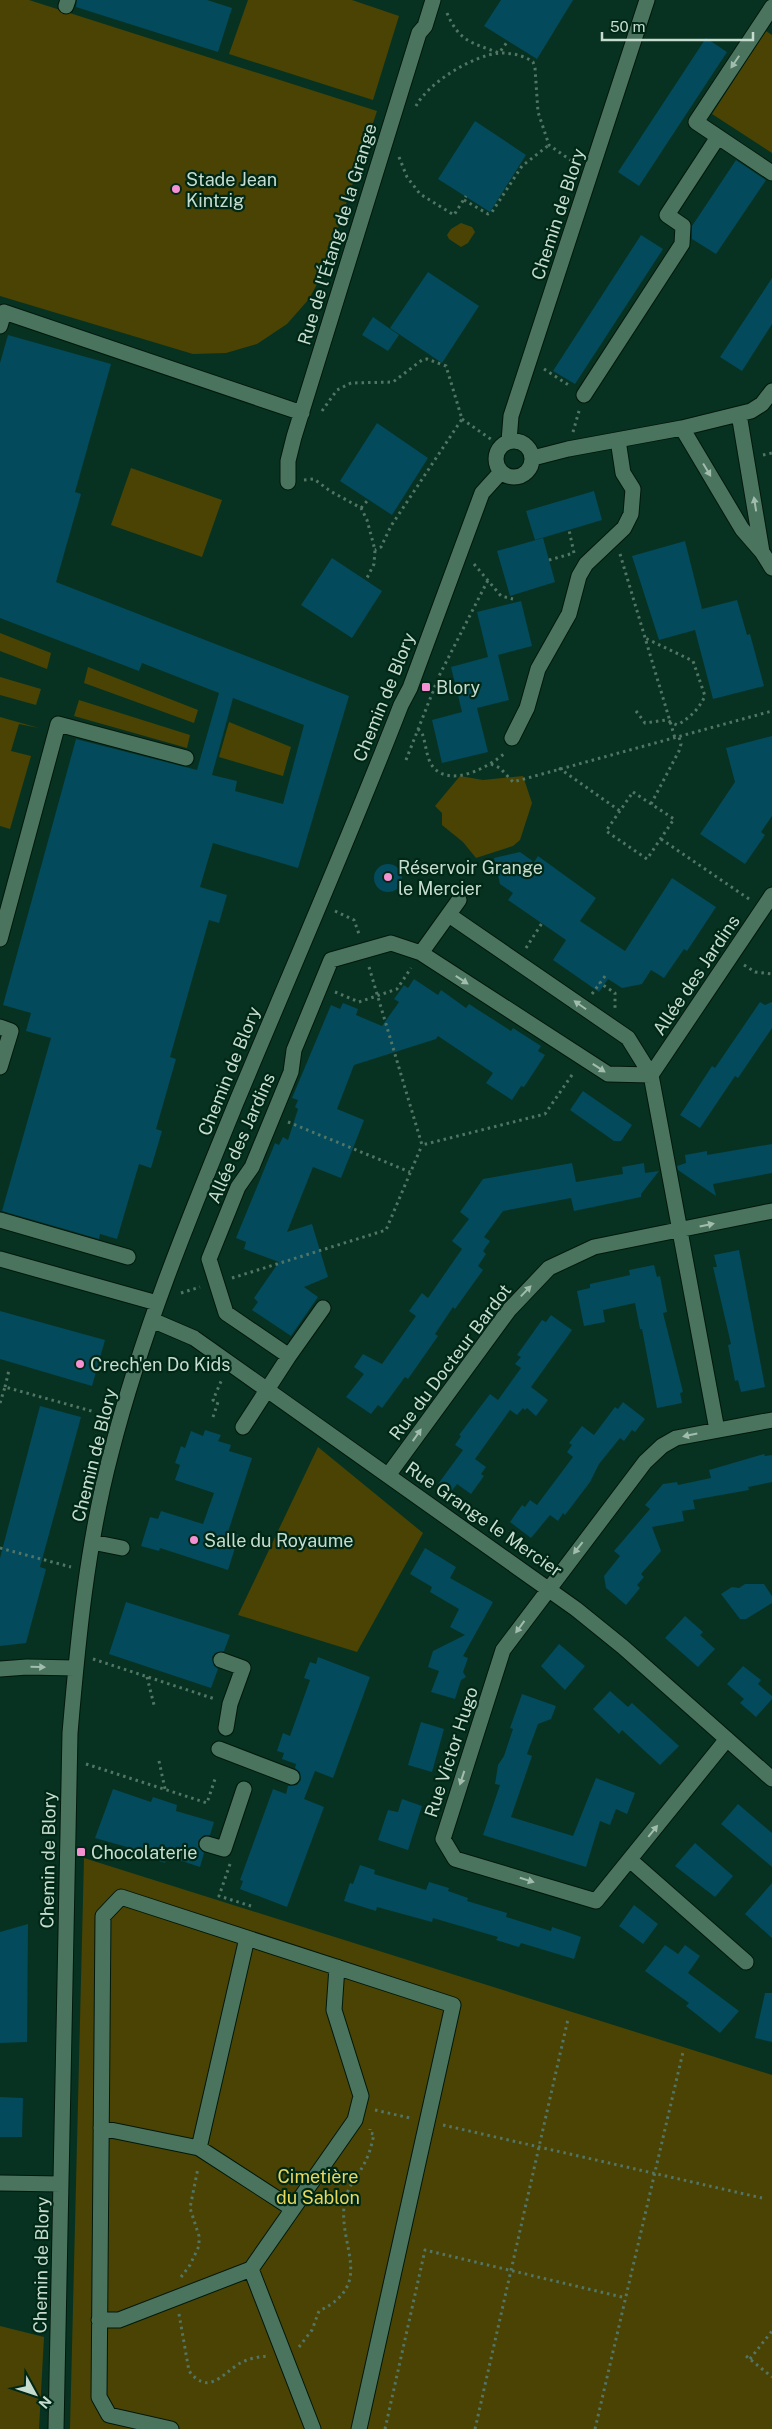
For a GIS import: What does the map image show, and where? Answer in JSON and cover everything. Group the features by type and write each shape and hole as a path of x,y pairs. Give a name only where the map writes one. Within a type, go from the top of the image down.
{"street":[{"name":"Chemin de Blory","path":"509,441 511,416 647,0"},
{"name":"Rue de l'Étang de la Grange","path":"288,482 288,460 419,33 439,4"},
{"path":"772,7 696,122 772,173"},
{"path":"584,394 682,244 683,226 666,216 718,137"},
{"path":"0,326 4,312 302,413"},
{"path":"533,458 682,428 740,414 762,404 772,391"},
{"path":"740,414 762,552"},
{"path":"682,428 742,529 762,552 772,568"},
{"path":"512,738 527,708 538,668 569,614 579,576 586,564 624,528 631,514 633,489 623,473 618,440"},
{"path":"509,441 525,444 533,458 528,471 518,477 509,477 501,472 497,466 496,453 500,446 509,441"},
{"name":"Chemin de Blory","path":"56,2429 69,1760 76,1661 88,1571 92,1542 111,1453 157,1303 183,1233 410,688 482,493 501,472"},
{"path":"0,939 58,724 186,758"},
{"name":"Allée des Jardins","path":"651,1075 772,896"},
{"path":"421,954 459,900"},
{"name":"Allée des Jardins","path":"448,915 628,1038 651,1075"},
{"name":"Allée des Jardins","path":"289,1356 226,1313 209,1259 238,1186 252,1167 291,1072 294,1050 331,960 391,942 421,954 608,1074 651,1075"},
{"path":"0,1027 11,1031 0,1067"},
{"path":"651,1075 717,1430"},
{"name":"Rue du Docteur Bardot","path":"389,1474 509,1310 549,1268 594,1247 772,1211"},
{"path":"0,1220 128,1257"},
{"path":"0,1259 157,1303"},
{"path":"243,1427 267,1388 324,1308"},
{"name":"Rue Grange le Mercier","path":"152,1320 194,1338 549,1588 623,1647 772,1779"},
{"path":"549,1588 645,1462 662,1446 676,1438 772,1420"},
{"path":"92,1542 122,1548"},
{"name":"Rue Victor Hugo","path":"549,1588 503,1650 443,1839 455,1859 596,1902 727,1739"},
{"path":"221,1660 243,1668 230,1704 226,1728"},
{"path":"0,1669 76,1661"},
{"path":"219,1749 292,1776"},
{"path":"207,1844 224,1850 244,1789"},
{"path":"630,1860 746,1962"},
{"path":"171,2429 109,2415 99,2397 103,1916 121,1897 453,2005 359,2429"},
{"path":"200,2148 247,1938"},
{"path":"99,2320 120,2320 251,2268 355,2120 361,2096 334,2010 337,1967"},
{"path":"101,2128 200,2148 293,2209"},
{"path":"0,2183 61,2184"},
{"path":"251,2268 313,2429"}],"path":[{"path":"439,4 458,33 469,43 500,53 522,55 533,62 538,112 548,145 579,166"},
{"path":"416,106 422,94 446,75 478,59 500,53 508,41"},
{"path":"385,144 398,156 407,177 420,194 454,215 465,198 488,214 492,212 522,166 548,145"},
{"path":"321,412 338,390 351,383 393,382 422,360 427,359 446,366 462,419 480,433"},
{"path":"375,550 381,547 391,526 462,419"},
{"path":"288,482 314,479 330,491 361,508 368,520 375,550 374,564 366,580"},
{"path":"361,508 368,500"},
{"path":"549,560 574,553 569,530"},
{"path":"613,540 623,560 669,721 681,744 651,804"},
{"path":"461,552 501,596 513,599"},
{"path":"406,760 439,676 488,580"},
{"path":"636,711 645,723 655,720 669,721 677,724 689,718 698,709 705,696 694,661 645,637"},
{"path":"490,764 500,768 512,782 772,711"},
{"path":"418,729 422,733 433,766 445,775 455,776 490,764 510,748 512,738"},
{"path":"559,768 620,811"},
{"path":"632,792 674,819 648,859 606,831 620,811 632,792"},
{"path":"661,839 763,908"},
{"path":"181,1293 386,1230 422,1145 365,950 354,920 319,904"},
{"path":"516,961 542,924"},
{"path":"320,986 359,1002 378,996 397,989 421,954"},
{"path":"731,956 755,972 772,974"},
{"path":"593,992 605,976"},
{"path":"600,983 614,993 615,1012 606,1024"},
{"path":"422,1145 546,1114 583,1058"},
{"path":"273,1116 410,1172"},
{"path":"0,1403 10,1370"},
{"path":"213,1417 218,1402 213,1400 222,1378"},
{"path":"5,1387 95,1412"},
{"path":"0,1548 88,1571"},
{"path":"76,1661 147,1677 230,1704"},
{"path":"147,1677 154,1705"},
{"path":"69,1760 85,1763 207,1804 215,1779"},
{"path":"159,1761 165,1790"},
{"path":"475,2429 568,2019"},
{"path":"595,2429 683,2052"},
{"path":"360,2106 762,2198"},
{"path":"385,2429 426,2250 626,2298"},
{"path":"750,2359 772,2331"},
{"path":"746,2356 772,2377"}],"green space":[{"name":"Stade Jean Kintzig","path":"0,0 29,0 377,111 323,273 309,299 287,324 257,344 226,353 193,354 0,296"},
{"path":"248,0 352,0 399,16 373,100 229,54"},
{"path":"766,31 772,35 772,153 712,114"},
{"path":"461,223 472,227 475,232 468,243 461,247 449,239 447,235 451,229"},
{"path":"131,468 222,500 202,557 111,525"},
{"path":"0,633 51,653 47,669 0,651"},
{"path":"88,667 198,710 194,723 84,683"},
{"path":"0,677 41,689 36,705 0,695"},
{"path":"79,700 190,735 187,748 74,716"},
{"path":"0,717 39,728 19,724 11,751 31,756 10,829 0,826"},
{"path":"229,722 291,747 283,776 219,757"},
{"path":"460,776 483,780 523,776 532,803 520,840 513,846 476,858 463,842 442,825 442,813 435,806"},
{"path":"318,1447 423,1533 357,1652 238,1615"},
{"name":"Cimetière du Sablon","path":"84,1858 772,2075 772,2429 70,2429"},
{"path":"0,2326 44,2337 39,2429 0,2429"}],"building":[{"path":"77,0 207,0 232,8 218,52 76,7"},
{"path":"501,0 573,0 537,59 484,26"},
{"path":"706,38 727,52 639,186 618,172"},
{"path":"475,121 526,155 490,212 438,179"},
{"path":"736,160 766,180 716,254 692,239 692,226"},
{"path":"641,235 663,249 575,384 553,371"},
{"path":"428,272 479,306 442,363 390,328"},
{"path":"772,278 772,324 742,371 720,357"},
{"path":"373,317 399,335 388,351 362,335"},
{"path":"8,335 111,364 75,492 81,494 56,582 349,696 298,868 213,843 200,887 227,895 219,923 209,920 170,1057 176,1059 156,1129 162,1131 151,1168 139,1164 117,1239 100,1234 99,1239 2,1211 51,1038 26,1031 31,1013 3,1005 76,739 197,770 219,693 142,663 139,671 0,618 0,363","holes":["233,698 304,725 283,804 235,791 237,781 212,775"]},
{"path":"377,423 428,458 392,515 340,481"},
{"path":"594,491 602,520 535,540 526,511"},
{"path":"543,538 555,582 510,596 497,551"},
{"path":"685,541 702,609 737,600 747,635 750,634 764,686 713,699 695,630 659,640 632,556"},
{"path":"332,558 382,591 352,638 301,605"},
{"path":"521,601 532,646 498,655 509,700 477,708 488,752 442,763 432,720 462,712 451,667 488,657 477,612"},
{"path":"772,736 772,816 761,832 765,835 745,864 700,834 735,782 726,748"},
{"path":"520,852 534,862 538,856 596,898 580,921 625,951 672,878 716,907 687,951 684,949 664,978 651,970 642,984 622,988 608,979 599,992 553,960 566,940 508,900 513,893 500,884 494,858"},
{"name":"Réservoir Grange le Mercier","path":"388,864 398,868 402,878 398,888 388,892 378,888 374,878 378,868"},
{"path":"414,979 438,995 441,990 466,1008 469,1004 511,1031 513,1028 541,1046 538,1051 545,1055 524,1087 521,1086 512,1100 486,1083 493,1073 438,1036 436,1039 354,1065 337,1109 364,1120 341,1178 313,1167 287,1232 312,1224 328,1277 304,1287 318,1297 291,1336 252,1310 258,1302 254,1298 279,1262 244,1249 246,1242 236,1238 275,1143 279,1145 283,1137 288,1140 298,1109 295,1107 298,1100 292,1098 331,1005 340,1009 343,1003 358,1009 356,1015 382,1026 399,1002 394,999 404,985 408,988"},
{"path":"760,1002 765,1005 772,1002 772,1028 738,1078 735,1076 700,1128 680,1115 712,1066 715,1068"},
{"path":"583,1091 632,1125 621,1141 614,1141 570,1110"},
{"path":"772,1144 772,1173 713,1184 716,1196 678,1170 677,1166 686,1163 685,1155 707,1151 707,1155"},
{"path":"572,1163 576,1182 623,1174 622,1167 644,1163 645,1173 659,1171 641,1194 641,1197 574,1211 571,1198 503,1211 484,1237 490,1241 483,1251 486,1254 478,1266 483,1270 455,1309 453,1307 435,1334 438,1336 408,1379 405,1377 382,1408 378,1405 371,1414 346,1397 364,1374 354,1367 363,1354 382,1364 416,1316 409,1311 422,1293 428,1298 462,1249 452,1241 469,1219 460,1212 483,1179"},
{"path":"739,1250 765,1387 741,1392 738,1380 735,1381 728,1345 731,1344 713,1267 717,1267 714,1255"},
{"path":"654,1265 657,1277 660,1276 667,1312 663,1313 683,1392 680,1393 682,1403 657,1408 642,1329 640,1329 635,1303 603,1310 605,1322 584,1326 577,1291 590,1288 590,1284 630,1275 629,1270"},
{"path":"0,1311 105,1340 92,1386 0,1359"},
{"path":"551,1315 572,1330 531,1387 548,1400 536,1416 527,1408 525,1410 523,1408 517,1415 510,1410 475,1459 486,1467 481,1474 484,1476 471,1494 457,1484 450,1493 438,1484 463,1450 455,1445 461,1436 459,1435 490,1394 498,1400 521,1368 515,1364 521,1357 517,1355 542,1320 546,1322"},
{"path":"623,1402 645,1419 635,1432 632,1430 624,1441 620,1438 599,1464 590,1482 565,1515 563,1513 558,1521 550,1515 531,1538 510,1522 522,1505 525,1507 530,1500 537,1505 573,1457 567,1452 572,1445 569,1443 582,1426 594,1435 615,1407 618,1409"},
{"path":"40,1406 81,1417 40,1567 46,1569 26,1643 0,1646 0,1558"},
{"path":"205,1430 221,1435 218,1441 231,1445 229,1451 252,1458 228,1532 239,1535 228,1570 160,1548 159,1551 141,1546 150,1517 158,1519 161,1511 203,1524 214,1493 175,1480 180,1465 175,1463 181,1446 185,1448 191,1431 203,1436"},
{"path":"764,1454 765,1456 772,1455 772,1482 748,1487 749,1490 693,1500 695,1509 682,1511 684,1521 652,1527 661,1551 641,1574 644,1577 637,1585 640,1588 626,1605 606,1588 604,1576 620,1556 614,1551 650,1509 645,1505 663,1484 677,1482 678,1485 711,1478 709,1470"},
{"path":"425,1548 456,1567 450,1578 493,1602 463,1656 468,1658 463,1672 466,1677 461,1680 455,1699 431,1692 439,1671 428,1667 433,1651 465,1635 450,1627 459,1609 430,1592 432,1587 410,1574"},
{"path":"745,1584 764,1584 772,1596 772,1603 746,1619 740,1619 721,1594 732,1587 739,1588"},
{"path":"126,1602 230,1635 224,1651 215,1653 212,1657 214,1666 218,1669 211,1688 109,1654"},
{"path":"685,1616 703,1632 700,1635 715,1649 698,1667 665,1638"},
{"path":"559,1644 585,1666 565,1690 541,1666"},
{"path":"318,1657 370,1677 333,1778 315,1771 304,1799 324,1807 287,1907 240,1889 243,1881 240,1880 273,1789 286,1794 288,1786 297,1785 301,1780 300,1772 295,1768 296,1764 282,1759 284,1753 277,1751 283,1733 290,1736 310,1680 304,1678 310,1662 316,1664"},
{"path":"743,1666 761,1680 758,1684 772,1696 772,1699 756,1717 740,1703 744,1699 727,1684"},
{"path":"610,1691 628,1707 632,1703 679,1746 660,1765 622,1730 619,1734 593,1709"},
{"path":"522,1694 556,1706 551,1719 538,1724 527,1754 532,1756 511,1817 573,1836 596,1778 635,1793 627,1814 616,1809 610,1825 600,1821 586,1867 483,1835 500,1785 495,1784 498,1765 504,1756 513,1729 510,1728"},
{"path":"421,1722 444,1729 432,1772 408,1765"},
{"path":"113,1789 151,1802 153,1797 177,1805 176,1811 214,1822 210,1835 204,1835 198,1841 198,1847 204,1853 200,1867 167,1856 165,1863 133,1852 134,1849 95,1838"},
{"path":"402,1799 422,1806 408,1850 378,1840 388,1810 398,1812"},
{"path":"738,1804 772,1833 772,1867 721,1824"},
{"path":"695,1843 733,1876 715,1897 675,1866"},
{"path":"360,1865 375,1870 374,1874 426,1890 429,1882 449,1888 448,1891 468,1898 467,1901 507,1913 506,1917 551,1931 552,1927 581,1937 574,1959 521,1943 519,1947 496,1940 498,1937 433,1918 432,1922 377,1907 376,1911 344,1901 350,1883 353,1884"},
{"path":"772,1883 772,1938 745,1914"},
{"path":"634,1905 658,1924 643,1944 619,1926"},
{"path":"28,1924 27,2042 0,2043 0,1932"},
{"path":"665,1945 678,1954 685,1945 700,1956 688,1973 739,2011 720,2033 686,2006 689,2003 645,1971"},
{"path":"765,1993 772,1993 772,2042 755,2038"},
{"path":"0,2097 23,2098 22,2137 0,2137"}],"place":[{"name":"Stade Jean Kintzig","path":"176,189"},
{"name":"Blory","path":"426,687"},
{"name":"Réservoir Grange le Mercier","path":"388,877"},
{"name":"Crech'en Do Kids","path":"80,1364"},
{"name":"Salle du Royaume","path":"194,1540"},
{"name":"Chocolaterie","path":"81,1852"}]}
